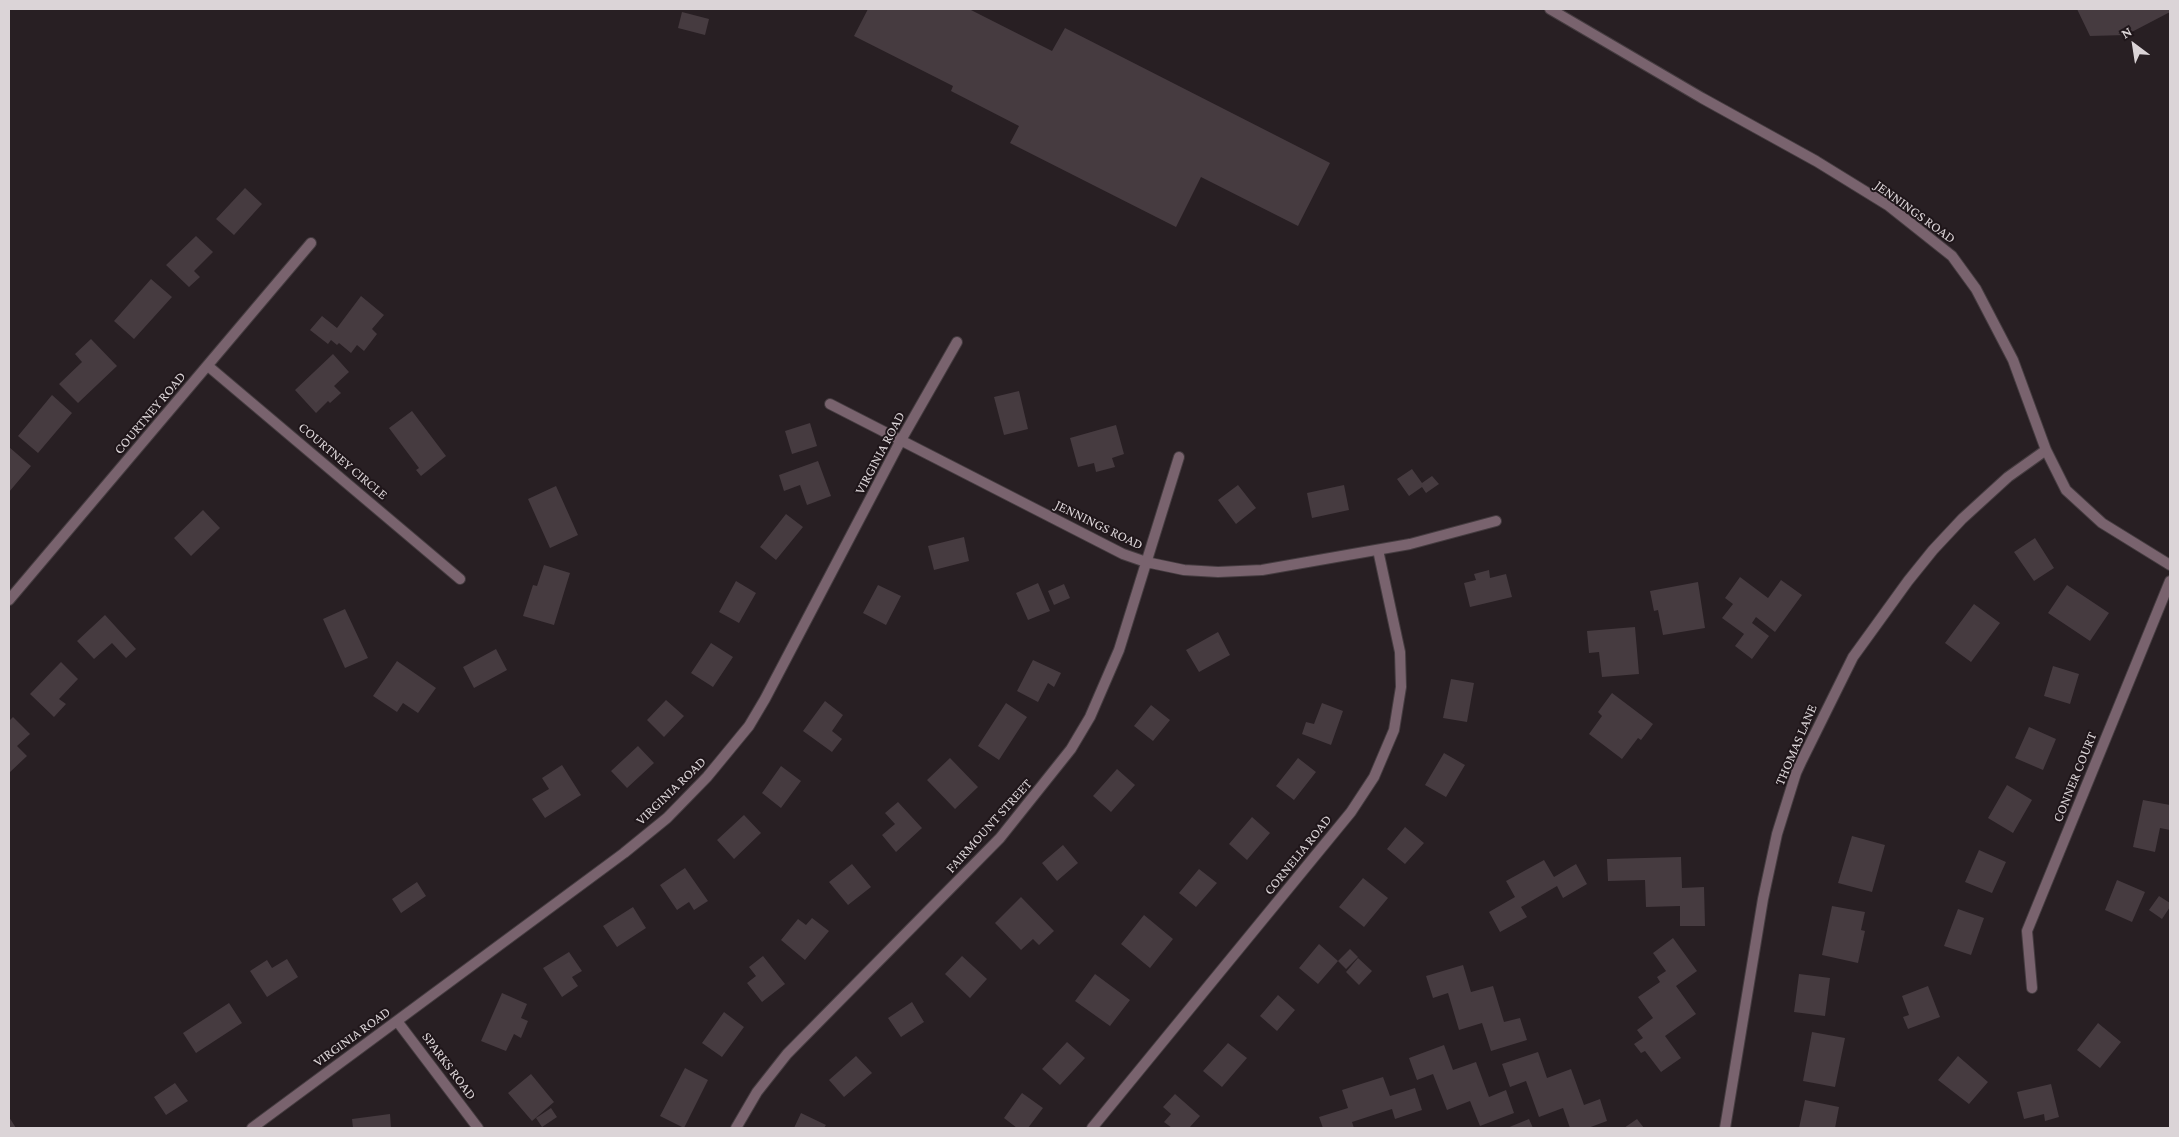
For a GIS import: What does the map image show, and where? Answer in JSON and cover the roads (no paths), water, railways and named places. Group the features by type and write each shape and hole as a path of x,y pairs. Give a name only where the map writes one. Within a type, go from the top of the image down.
{"street":[{"name":"JENNINGS ROAD","path":"1550,9 1832,171 1888,206 1952,256 1976,289 2013,360 2058,478 2075,500 2102,523 2170,566"},
{"name":"COURTNEY ROAD","path":"9,600 311,243"},
{"name":"VIRGINIA ROAD","path":"252,1128 624,853 667,818 707,777 749,726 765,699 901,440 957,342"},
{"name":"COURTNEY CIRCLE","path":"208,366 460,579"},
{"name":"JENNINGS ROAD","path":"830,404 1122,554 1146,562 1184,570 1218,572 1262,570 1378,550 1496,521"},
{"name":"THOMAS LANE","path":"1725,1128 1765,889 1777,834 1796,774 1806,752 1853,657 1923,562 1968,513 2008,477 2046,450"},
{"name":"FAIRMOUNT STREET","path":"736,1128 757,1092 787,1054 1000,838 1071,749 1090,717 1119,650 1179,457"},
{"name":"CORNELIA ROAD","path":"1092,1128 1351,812 1374,777 1394,730 1401,687 1400,652 1378,550"},
{"name":"CONNER COURT","path":"2032,988 2027,931 2170,581"},
{"name":"SPARKS ROAD","path":"397,1021 478,1128"}]}
